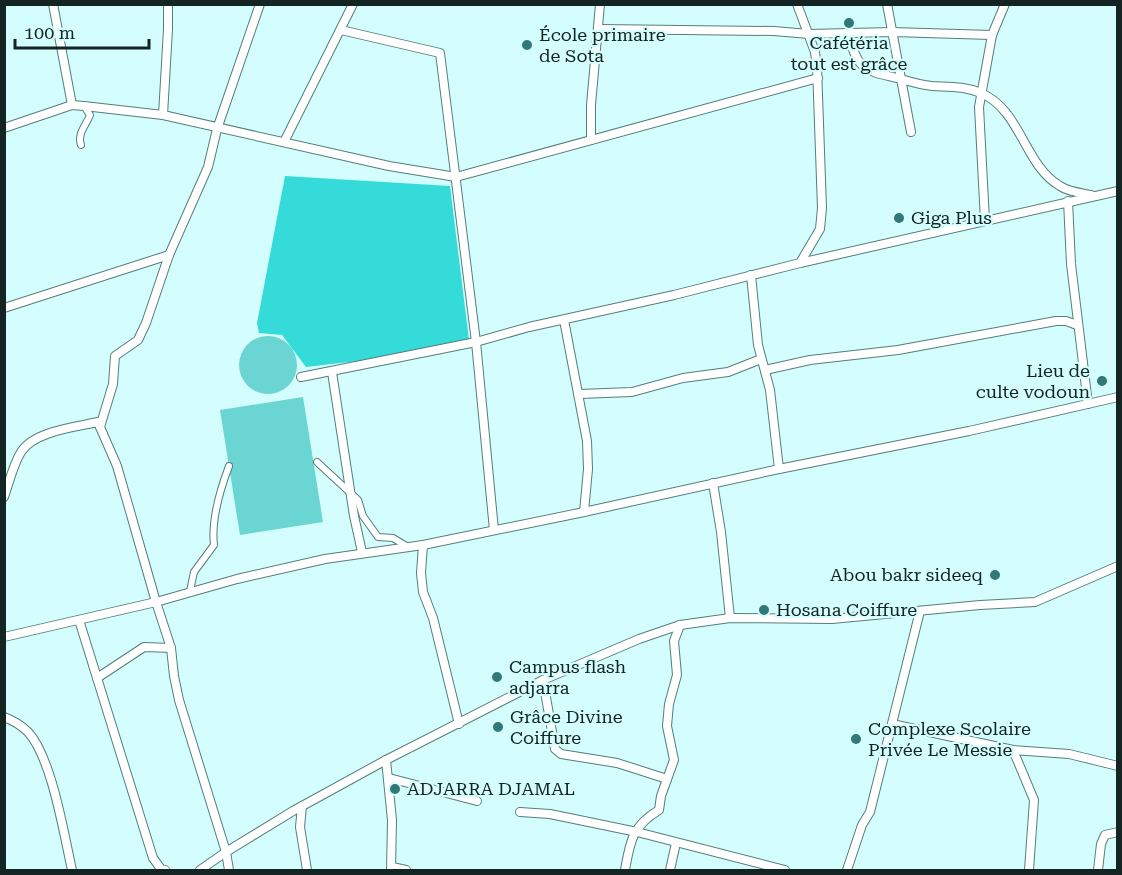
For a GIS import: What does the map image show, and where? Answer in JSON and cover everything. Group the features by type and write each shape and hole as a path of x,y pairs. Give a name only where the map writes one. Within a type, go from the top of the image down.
{"street":[{"path":"53,4 72,105"},
{"path":"163,115 168,4"},
{"path":"100,427 112,384 115,356 138,340 150,315 169,255 208,166 217,129 260,4"},
{"path":"284,142 353,4"},
{"path":"591,140 600,4"},
{"path":"797,4 815,52 818,78 822,208 820,229 800,263"},
{"path":"887,4 911,132"},
{"path":"984,221 981,93 992,35 1005,4"},
{"path":"598,29 992,35"},
{"path":"341,30 440,53 476,342 494,530"},
{"path":"848,32 861,64 879,75 902,79 910,83 960,87 981,93 1002,109 1044,172 1060,186 1093,196"},
{"path":"4,128 72,105 84,106 163,115 389,166 456,177 818,78"},
{"path":"81,145 79,139 90,115 84,106"},
{"path":"301,377 476,342 529,327 1118,190"},
{"path":"1068,201 1077,325 1088,404"},
{"path":"4,308 169,255"},
{"path":"751,275 755,328 761,359 771,390 779,469"},
{"path":"564,320 579,394 588,460 584,512"},
{"path":"765,370 810,360 898,350 1056,321 1066,321 1077,325"},
{"path":"579,394 632,392 683,378 728,372 761,359"},
{"path":"332,372 354,516 362,552"},
{"path":"4,637 156,602 190,591 325,559 423,544 584,512 779,469 969,431 1118,397"},
{"path":"4,497 21,451 33,441 51,432 98,422 117,466 171,648 179,700 226,852 229,870"},
{"path":"317,462 358,500 363,516 378,537 393,538 408,546"},
{"path":"190,591 194,572 214,545 212,533 229,466"},
{"path":"713,483 721,532 730,618"},
{"path":"423,544 421,573 423,592 433,618 459,724"},
{"path":"200,870 302,806 386,760 543,680 639,639 680,625 730,618 832,619 1035,602 1118,566"},
{"path":"848,870 862,825 870,812 920,611"},
{"path":"79,620 153,858 161,869 165,870"},
{"path":"625,870 630,843 646,818 659,810 674,760 667,726 669,704 677,675 674,641 680,625"},
{"path":"97,678 144,647 171,648"},
{"path":"543,680 555,749 561,754 617,764 667,779"},
{"path":"4,717 28,732 46,768 72,870"},
{"path":"892,724 1013,750 1069,754 1117,764"},
{"path":"1013,750 1034,800 1029,870"},
{"path":"386,760 392,820 392,869 406,870"},
{"path":"389,778 477,801"},
{"path":"302,806 300,827 307,870"},
{"path":"520,812 550,814 637,832 785,870"},
{"path":"1098,870 1101,844 1105,835 1118,832"},
{"path":"670,870 676,843"}],"shaded area":[{"path":"285,176 450,186 470,348 306,367 282,335 259,333 257,323"},
{"path":"268,336 279,338 289,344 295,354 297,365 295,376 289,386 279,392 268,394 257,392 247,386 241,376 239,365 241,354 247,344 257,338"},
{"path":"303,397 323,522 240,535 220,410"}],"place":[{"name":"Cafétéria tout est grâce","path":"849,23"},
{"name":"École primaire de Sota","path":"527,45"},
{"name":"Giga Plus","path":"899,218"},
{"name":"Lieu de culte vodoun","path":"1102,381"},
{"name":"Abou bakr sideeq","path":"995,575"},
{"name":"Hosana Coiffure","path":"764,610"},
{"name":"Campus flash adjarra","path":"497,677"},
{"name":"Grâce Divine Coiffure","path":"498,727"},
{"name":"Complexe Scolaire Privée Le Messie","path":"856,739"},
{"name":"ADJARRA DJAMAL","path":"395,789"}]}
